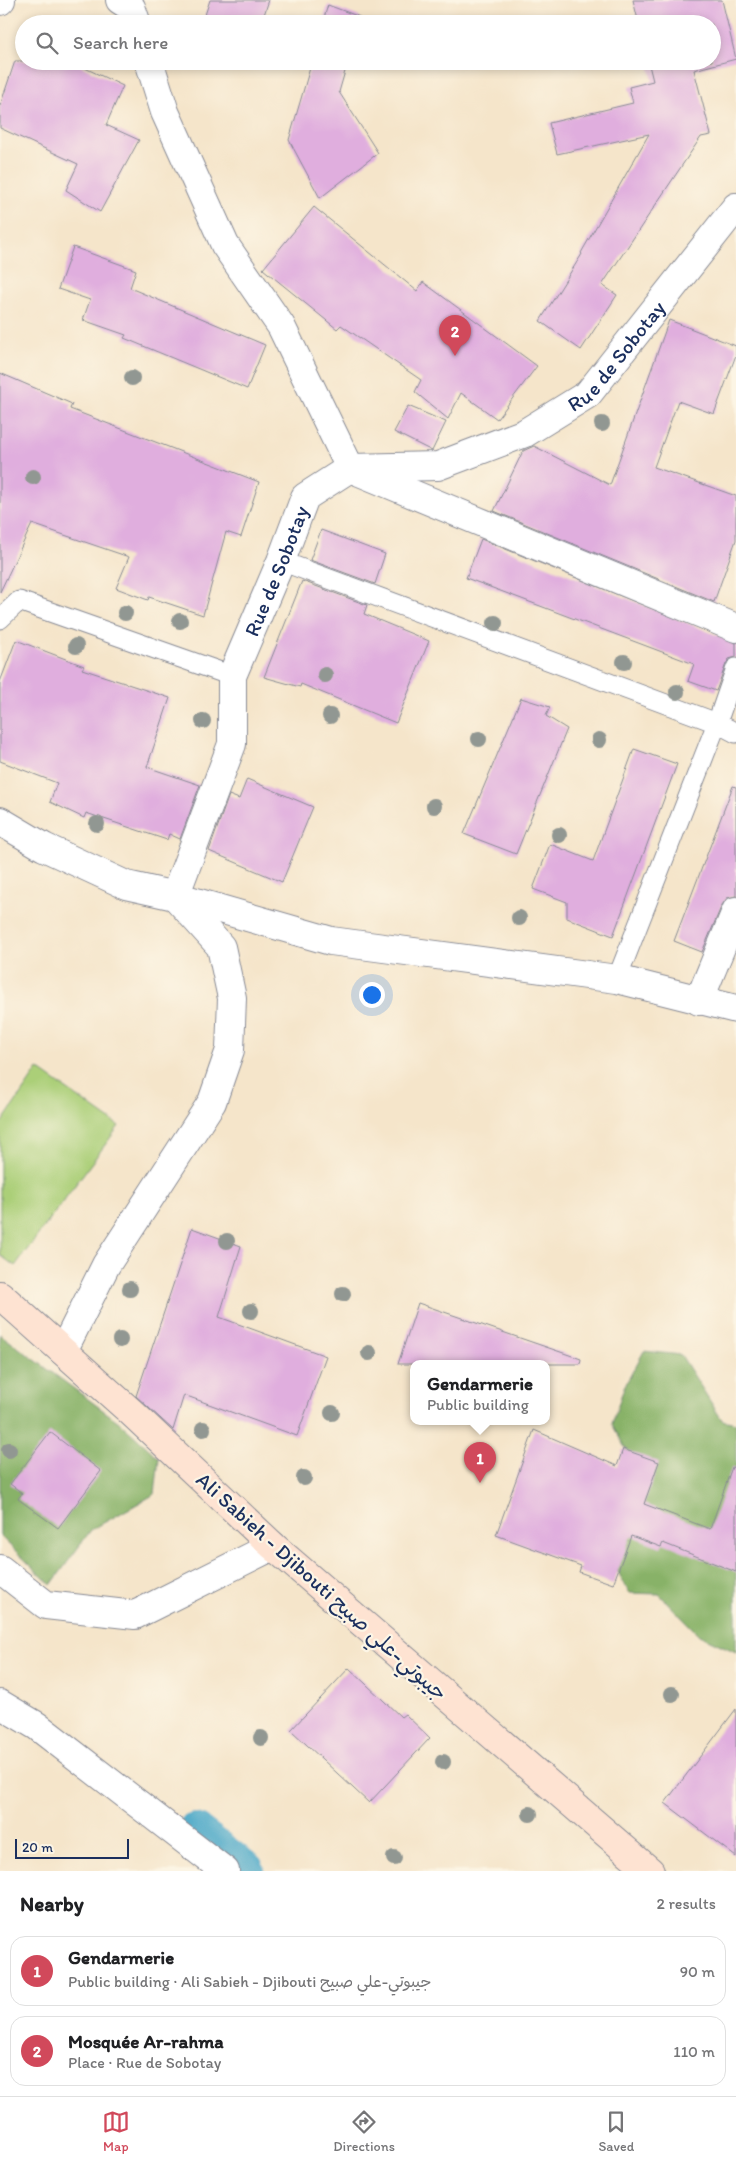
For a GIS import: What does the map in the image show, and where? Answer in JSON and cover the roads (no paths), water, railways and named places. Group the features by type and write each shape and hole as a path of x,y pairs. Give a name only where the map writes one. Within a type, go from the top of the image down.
{"main road":[{"name":"Ali Sabieh - Djibouti جيبوتي-علي صبيح","path":"0,1295 273,1546 650,1871"}],"street":[{"path":"152,70 165,112 225,245 281,326 350,468 736,628"},
{"name":"Rue de Sobotay","path":"174,896 232,744 232,676 281,561 305,496 350,468 438,466 526,433 588,394 736,207"},
{"path":"0,821 44,847 126,885 174,896 331,941 617,978 699,1001 736,1009"},
{"path":"63,1351 106,1265 212,1102 230,1050 232,998 221,947 174,896"},
{"path":"699,1001 736,911"},
{"path":"0,1569 46,1604 135,1615 273,1546"},
{"path":"0,1704 37,1726 225,1871"}],"lane":[{"path":"281,561 736,733"},
{"path":"0,619 19,601 232,676"},
{"path":"617,978 736,668"}],"waterway":[{"path":"195,1833 245,1871"}],"place":[{"name":"Mosquée Ar-rahma","path":"455,356"},
{"name":"Gendarmerie","path":"480,1483"}]}
